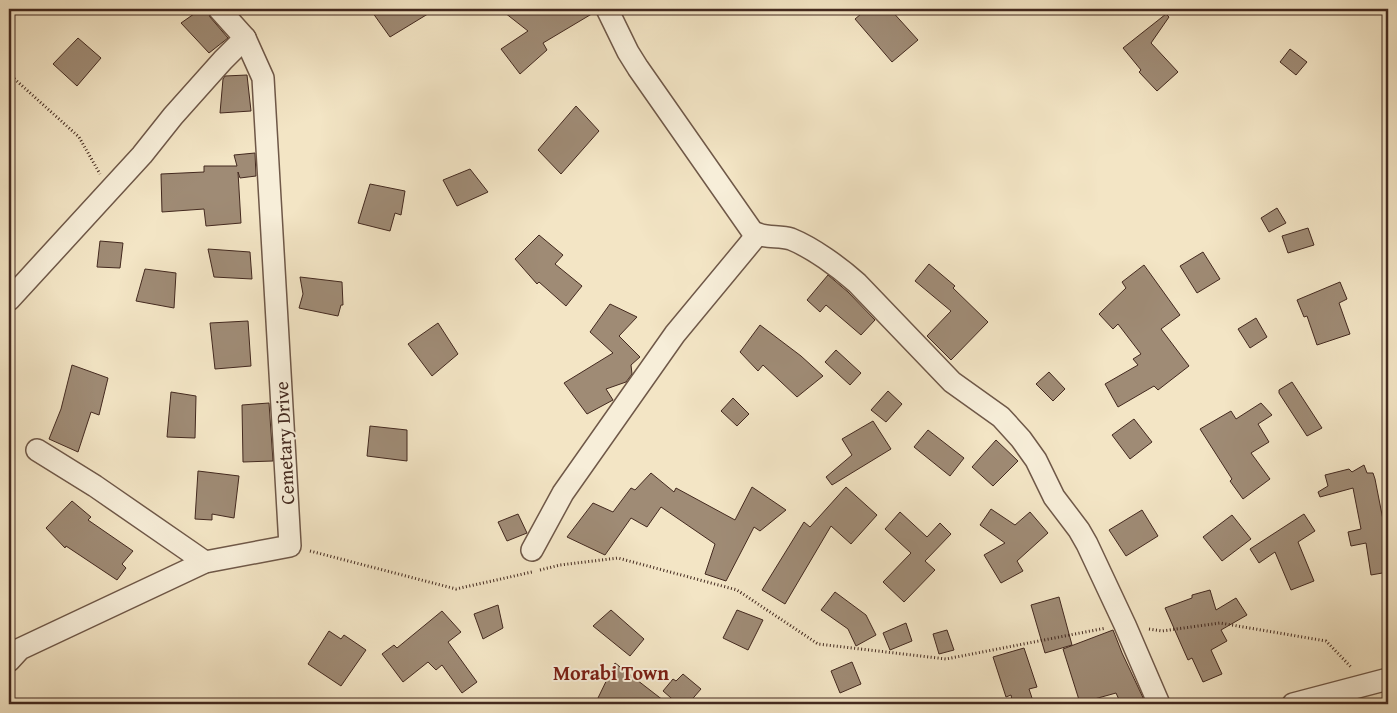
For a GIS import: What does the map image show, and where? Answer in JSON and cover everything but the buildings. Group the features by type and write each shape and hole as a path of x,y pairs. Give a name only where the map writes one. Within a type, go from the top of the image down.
{"street":[{"name":"Cemetary Drive","path":"219,9 245,38 262,78 290,546"},
{"path":"607,9 638,68 746,225 758,235 790,239 841,269 857,283 952,382 1001,417 1021,439 1031,453 1054,497 1079,530 1125,625 1159,704"},
{"path":"9,300 142,155 173,116 245,38"},
{"path":"532,550 563,493 669,342 758,235"},
{"path":"37,450 95,486 205,562"},
{"path":"9,661 20,649 205,562 290,546"},
{"path":"1293,704 1388,679"}],"path":[{"path":"9,74 79,137 97,170 111,188"},
{"path":"290,546 456,589 560,565 618,558 737,590 818,644 946,659 1125,625 1162,632 1220,623 1326,641 1367,684"}],"district":[{"name":"Morabi Town","path":"611,672"}]}
